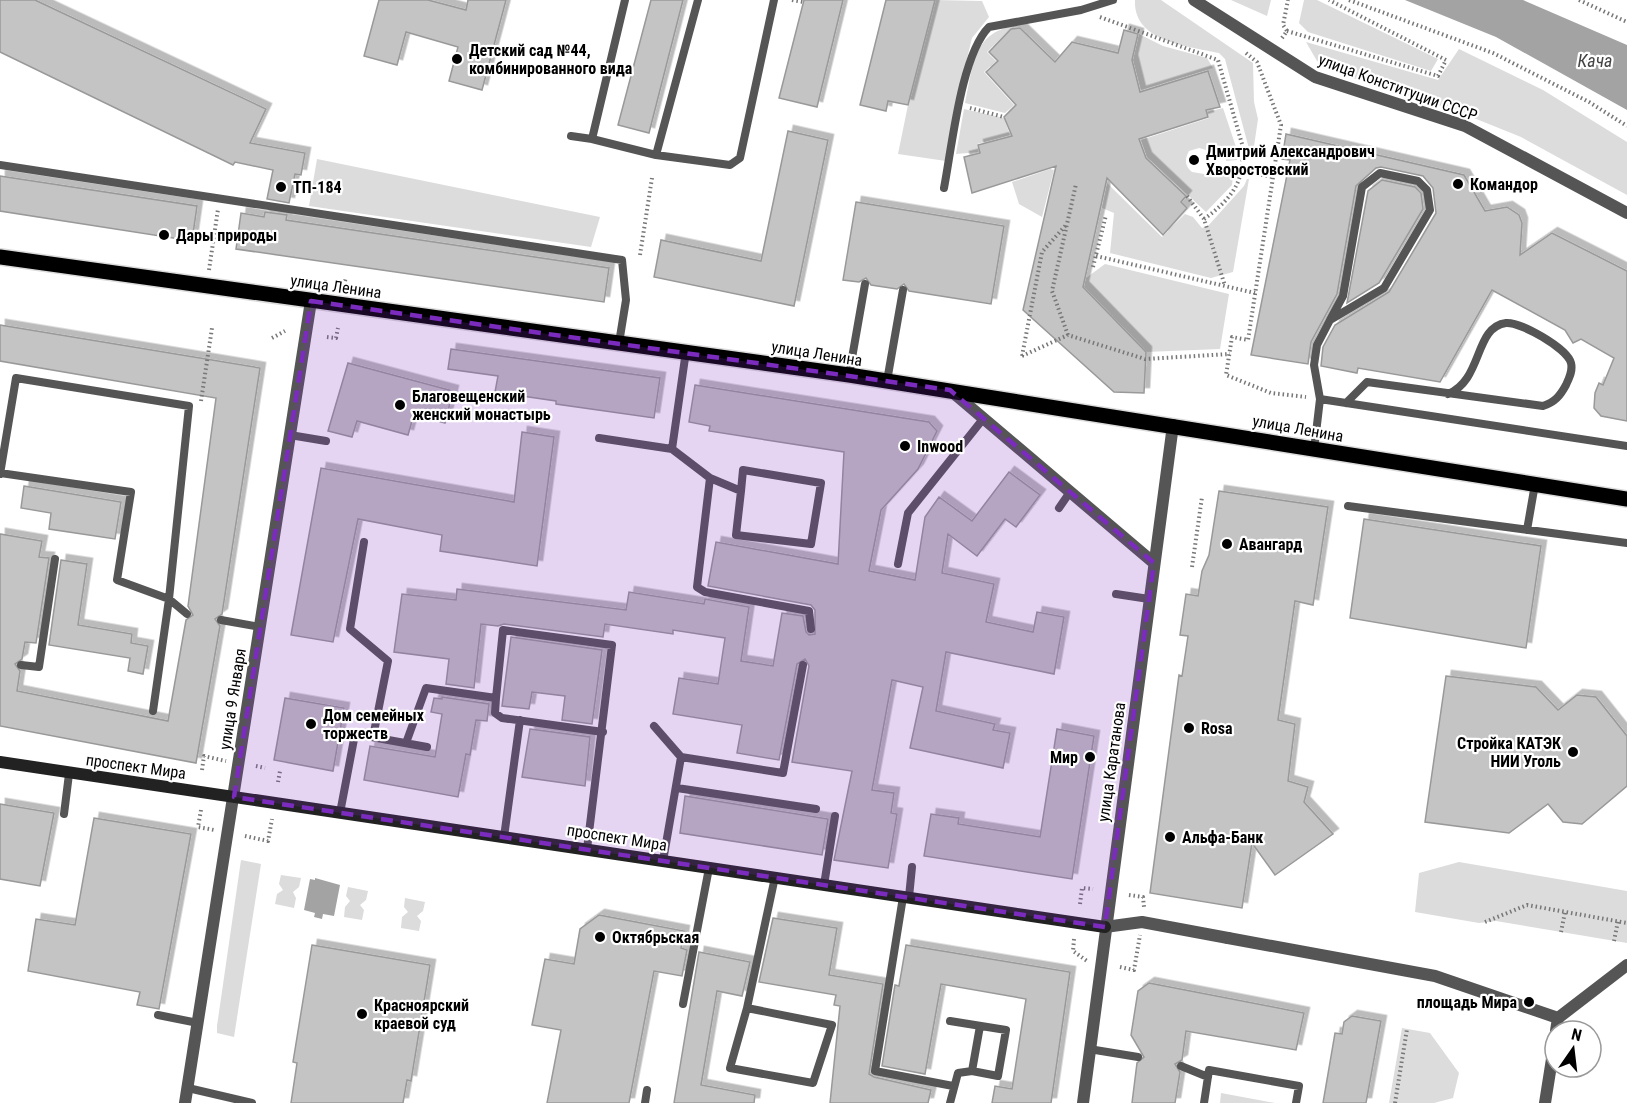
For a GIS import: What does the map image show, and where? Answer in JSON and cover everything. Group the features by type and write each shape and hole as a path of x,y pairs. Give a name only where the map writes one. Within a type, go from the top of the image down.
{"main road":[{"name":"улица Ленина","path":"0,257 686,351 950,390 1627,499"},
{"name":"проспект Мира","path":"0,762 1105,927"}],"street":[{"name":"улица Конституции СССР","path":"1194,0 1315,76 1464,126 1627,213"},
{"name":"улица 9 Января","path":"185,1103 311,301"},
{"path":"950,390 1154,563"},
{"name":"улица Каратанова","path":"1083,1103 1173,425"},
{"name":"проспект Мира","path":"1105,927 1142,922 1435,975 1543,1019"},
{"path":"1564,1019 1627,965"},
{"path":"1545,1103 1549,1079"}],"lane":[{"path":"592,139 625,0"},
{"path":"656,155 698,0"},
{"path":"571,136 656,155 729,165 740,158 774,0"},
{"path":"944,188 960,106 973,52 980,37 989,27 1081,10 1113,0"},
{"path":"0,165 622,260 626,300 619,343"},
{"path":"1314,450 1320,399 1314,365 1317,345 1330,320 1343,296 1362,187 1380,173 1418,181 1427,190 1430,210 1384,288 1330,320"},
{"path":"849,375 865,284"},
{"path":"887,381 903,290"},
{"path":"1346,403 1368,382 1448,394 1543,406 1554,403 1561,394 1571,374 1571,363 1561,348 1517,324 1506,323 1494,327 1486,335 1469,379 1448,394"},
{"path":"672,448 686,351"},
{"path":"153,711 169,599 189,406 16,378 0,473 131,492 117,580 169,599 187,614"},
{"path":"1320,399 1627,446"},
{"path":"898,564 908,513 983,419"},
{"path":"290,435 326,441"},
{"path":"599,438 672,448 710,478 741,491"},
{"path":"743,470 821,483 811,544 736,534 741,491 743,470"},
{"path":"710,478 698,586 705,592 809,611 811,629"},
{"path":"1527,530 1535,484"},
{"path":"1059,508 1070,492"},
{"path":"1348,506 1627,543"},
{"path":"364,542 350,628 388,661 373,737"},
{"path":"21,665 39,667 55,559"},
{"path":"1116,594 1149,599"},
{"path":"221,620 260,627"},
{"path":"587,849 603,732 612,645 503,630 495,713 502,718 603,732"},
{"path":"654,726 681,757 783,773 803,665"},
{"path":"406,743 426,688 496,698"},
{"path":"504,837 520,720"},
{"path":"340,813 356,734 427,747"},
{"path":"663,861 681,757"},
{"path":"64,814 69,774"},
{"path":"677,788 816,809"},
{"path":"824,885 835,816"},
{"path":"912,867 874,1071 953,1086"},
{"path":"683,1004 709,868"},
{"path":"747,1008 832,1025 813,1083 730,1068 747,1008 775,877"},
{"path":"158,1015 198,1023"},
{"path":"950,1021 1006,1030 998,1076 972,1071 958,1073 950,1103"},
{"path":"972,1071 980,1026"},
{"path":"1089,1049 1138,1057"},
{"path":"1181,1066 1208,1077"},
{"path":"1204,1103 1209,1070 1299,1086 1296,1103"},
{"path":"188,1088 252,1103"},
{"path":"645,1103 647,1090"}],"path":[{"path":"792,0 803,2"},
{"path":"1288,0 1283,25 1287,31 1438,76 1446,60 1329,0"},
{"path":"1349,0 1493,53 1589,102 1627,126"},
{"path":"1579,0 1627,22"},
{"path":"1081,10 1218,60 1244,151 1239,183 1233,192 1204,219"},
{"path":"1279,43 1287,31"},
{"path":"1246,53 1257,62 1281,125 1248,340 1232,337 1227,375 1271,393 1320,399"},
{"path":"960,106 1005,117"},
{"path":"1225,167 1273,177"},
{"path":"640,255 652,178"},
{"path":"1068,334 1052,291 1076,184"},
{"path":"1187,196 1204,219 1226,287"},
{"path":"207,286 220,200"},
{"path":"1093,267 1106,215"},
{"path":"1067,225 1042,252 1022,356 1068,334 1145,359 1230,354"},
{"path":"1095,256 1255,293"},
{"path":"189,406 201,401 212,328"},
{"path":"327,337 336,338 338,328"},
{"path":"272,338 285,330"},
{"path":"1192,567 1203,497"},
{"path":"202,770 204,756 227,761"},
{"path":"256,766 265,768"},
{"path":"278,782 280,771"},
{"path":"201,810 198,827 214,830"},
{"path":"245,836 268,841 272,819"},
{"path":"1080,904 1082,888 1093,889"},
{"path":"1129,894 1143,897 1144,911"},
{"path":"1485,922 1527,905 1627,923"},
{"path":"1561,932 1565,912"},
{"path":"1614,940 1618,921"},
{"path":"1120,967 1134,970 1140,934"},
{"path":"1074,939 1073,951 1090,961"},
{"path":"1395,1103 1407,1029"}],"highlighted area":[{"path":"311,301 950,390 1154,563 1105,927 234,797"}],"shaded area":[{"path":"935,0 982,1 989,17 972,38 946,161 898,154"},
{"path":"1135,0 1161,0 1253,63 1254,102 1258,119 1252,160 1225,59 1219,53 1178,44 1153,33 1143,25 1137,14"},
{"path":"1231,0 1271,0 1267,16"},
{"path":"1304,0 1317,0 1438,59 1431,71 1308,32 1299,23"},
{"path":"1013,26 987,52 996,61 984,72 1014,105 1005,113 965,103 973,65 982,45 989,36"},
{"path":"1139,34 1163,46 1207,58 1213,68 1141,90 1133,60"},
{"path":"1306,42 1438,80 1459,49 1543,90 1627,142 1627,195 1521,137 1454,110 1337,73 1317,61"},
{"path":"1223,108 1238,153 1237,160 1226,161 1227,156 1199,148 1189,151 1186,157 1187,165 1192,172 1222,177 1224,173 1233,177 1232,185 1206,212 1147,157 1141,140 1209,118 1207,112"},
{"path":"964,109 1004,118 1010,135 977,144 979,152 956,154"},
{"path":"317,159 600,217 591,247 309,206"},
{"path":"1050,169 1054,170 1042,217 1019,204 1012,182"},
{"path":"1249,179 1233,272 1211,278 1110,253 1114,213 1102,208 1107,183 1162,237 1185,214 1193,217 1202,228 1208,226 1244,186"},
{"path":"1105,264 1229,294 1220,349 1146,352 1084,287 1086,278"},
{"path":"241,860 261,864 234,1037 217,1033 217,1026"},
{"path":"1459,862 1627,891 1627,943 1496,921 1479,923 1415,912 1419,873"},
{"path":"281,875 301,878 299,887 293,892 296,898 294,908 275,904 277,894 283,890 279,884"},
{"path":"348,887 368,891 366,900 360,905 364,910 362,920 344,917 345,907 350,901 346,896"},
{"path":"405,898 425,902 423,911 417,916 421,921 419,931 401,928 402,917 408,912 404,907"},
{"path":"1402,1028 1430,1033 1459,1073 1453,1098 1434,1103 1389,1103"},
{"path":"1221,1093 1275,1103 1220,1103"}],"water":[{"name":"Кача","path":"1405,0 1523,0 1627,45 1627,110 1496,37"},
{"path":"315,878 340,885 334,916 323,914 322,919 314,917 315,913 304,910 310,879 315,880"}],"building":[{"path":"0,0 35,0 266,109 250,143 305,153 301,175 295,174 289,203 267,199 273,170 235,162 233,165 0,52"},
{"path":"379,0 428,0 466,10 468,0 506,0 482,90 449,81 458,47 406,32 397,65 364,56"},
{"path":"651,0 683,0 649,133 618,125"},
{"path":"804,0 843,0 817,107 779,98"},
{"path":"886,0 935,0 908,105 888,101 886,111 860,105"},
{"path":"1020,28 1055,62 1072,42 1118,53 1124,30 1138,34 1132,60 1140,92 1208,71 1220,107 1206,110 1208,117 1139,139 1146,158 1186,196 1181,202 1187,208 1163,235 1107,178 1083,287 1146,352 1144,393 1114,392 1023,310 1056,166 972,193 964,157 980,153 978,145 1012,136 1004,117 1016,105 986,72 998,61 989,52 1011,29"},
{"path":"788,131 828,140 794,306 654,277 661,240 761,261"},
{"path":"1286,134 1464,175 1485,211 1507,207 1519,215 1522,223 1520,255 1552,233 1627,271 1627,421 1601,416 1594,408 1595,393 1599,383 1603,385 1614,358 1581,339 1573,343 1565,330 1492,290 1440,382 1358,368 1357,373 1321,366 1323,347 1335,325 1389,292 1436,213 1433,188 1423,176 1381,167 1376,168 1356,186 1337,294 1311,342 1308,364 1251,355 1290,160 1282,159"},
{"path":"0,176 197,206 192,241 0,211"},
{"path":"1382,180 1415,187 1421,193 1423,209 1379,283 1347,303 1368,191"},
{"path":"856,202 1004,226 991,304 909,291 904,284 897,289 871,285 866,278 859,282 843,280"},
{"path":"265,212 287,215 286,220 609,268 604,302 236,249 241,213 264,217"},
{"path":"0,325 260,368 222,614 215,619 220,626 196,763 0,726 0,534 42,541 39,557 49,558 36,643 25,642 22,659 15,664 20,671 17,691 168,721 186,620 193,615 188,606 216,398 0,361"},
{"path":"451,349 660,378 654,418 556,404 556,401 495,392 498,376 448,369"},
{"name":"Благовещенский женский монастырь","path":"348,363 453,391 445,423 414,414 408,435 357,421 352,437 328,431"},
{"path":"695,385 929,422 937,431 918,469 881,510 869,571 915,580 925,517 939,497 972,521 1009,472 1040,495 1016,527 1005,519 977,556 948,534 942,573 994,584 986,622 1033,632 1037,612 1064,617 1054,674 946,652 936,711 995,724 993,730 1010,733 1003,768 910,748 923,687 892,680 872,790 894,793 891,813 897,814 888,868 834,860 852,771 792,762 809,666 805,659 797,664 779,760 737,753 742,725 673,714 679,678 718,684 725,638 673,630 673,634 605,624 603,637 504,624 498,626 481,624 474,688 446,684 449,659 394,652 402,594 456,600 457,589 626,610 629,592 704,604 705,599 749,607 741,661 773,666 782,613 803,616 806,632 809,635 815,634 815,610 811,605 708,586 716,542 838,564 844,452 709,431 710,426 689,422"},
{"path":"522,432 554,437 537,566 440,551 442,535 358,519 333,642 291,635 321,468 514,502"},
{"path":"24,486 121,502 115,539 49,529 51,513 21,508"},
{"path":"1219,491 1328,507 1313,605 1295,601 1278,720 1295,724 1288,781 1308,787 1304,802 1333,834 1275,875 1252,843 1242,908 1150,893 1179,675 1182,676 1188,636 1180,635 1186,594 1198,596 1202,571 1209,555"},
{"path":"1364,519 1541,546 1526,648 1350,618"},
{"path":"61,560 87,564 78,625 132,634 131,643 148,646 143,674 128,671 130,658 49,645"},
{"path":"511,637 602,650 592,724 562,720 565,696 532,692 529,709 502,706"},
{"path":"1446,676 1536,687 1558,710 1577,695 1596,697 1627,736 1627,786 1582,824 1563,822 1548,804 1509,833 1425,822"},
{"path":"442,697 489,704 487,721 476,720 470,755 466,754 458,797 364,780 370,746 435,757 442,714 431,712 434,698 442,699"},
{"name":"Дом семейных торжеств","path":"285,698 344,708 333,771 274,760"},
{"path":"530,729 590,737 585,786 522,777"},
{"path":"1057,729 1094,736 1072,879 924,856 931,814 959,818 958,824 1040,837"},
{"path":"685,796 828,819 822,855 680,833"},
{"path":"0,804 54,813 40,886 0,879"},
{"path":"94,818 191,834 159,1009 137,1005 140,992 28,971 36,919 75,925"},
{"path":"599,915 684,931 681,948 687,950 682,976 654,971 629,1103 547,1103 561,1030 532,1025 545,959 574,964 580,929"},
{"path":"773,918 837,928 829,975 883,984 869,1074 931,1090 928,1103 830,1103 840,1006 834,1005 836,995 759,982"},
{"name":"Красноярский краевой суд","path":"312,945 430,965 411,1081 407,1080 403,1103 291,1103 297,1063 293,1062"},
{"path":"906,945 1070,972 1051,1103 992,1103 995,1086 1012,1089 1026,999 941,984 925,1074 882,1066 895,985 899,986"},
{"path":"699,952 750,962 742,996 717,991 701,1085 755,1095 754,1103 674,1103"},
{"path":"1149,983 1304,1013 1296,1050 1186,1031 1182,1060 1175,1064 1180,1072 1175,1103 1132,1103 1137,1063 1144,1057 1131,1035 1138,991"},
{"path":"1352,1016 1381,1021 1366,1103 1323,1103 1335,1033 1342,1034 1344,1022"}],"place":[{"name":"Детский сад №44, комбинированного вида","path":"457,59"},
{"name":"Дмитрий Александрович Хворостовский","path":"1194,160"},
{"name":"Командор","path":"1458,184"},
{"name":"ТП-184","path":"281,187"},
{"name":"Дары природы","path":"164,235"},
{"name":"Благовещенский женский монастырь","path":"400,405"},
{"name":"Inwood","path":"905,446"},
{"name":"Авангард","path":"1227,544"},
{"name":"Дом семейных торжеств","path":"311,724"},
{"name":"Rosa","path":"1189,728"},
{"name":"Стройка КАТЭК НИИ Уголь","path":"1573,752"},
{"name":"Мир","path":"1090,757"},
{"name":"Альфа-Банк","path":"1170,837"},
{"name":"Октябрьская","path":"600,937"},
{"name":"площадь Мира","path":"1529,1002"},
{"name":"Красноярский краевой суд","path":"362,1014"}]}
